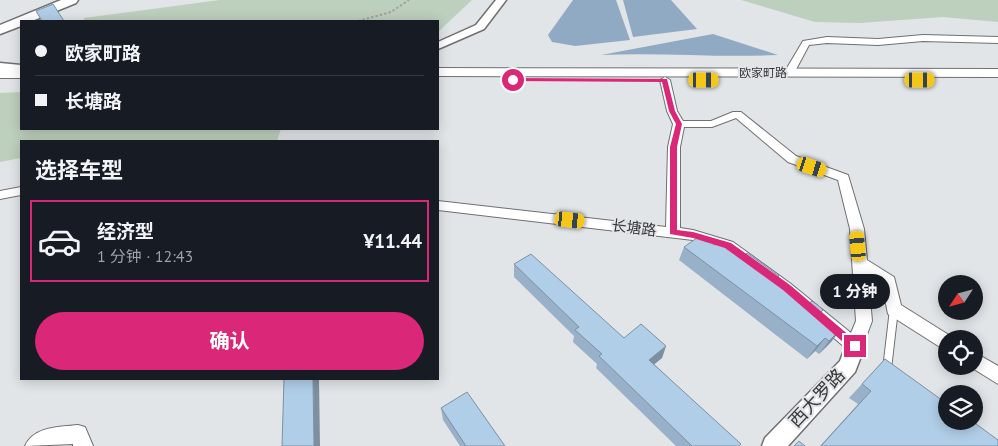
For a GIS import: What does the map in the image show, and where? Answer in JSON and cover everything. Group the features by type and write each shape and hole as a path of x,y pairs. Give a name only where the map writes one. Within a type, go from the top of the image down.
{"main road":[{"path":"0,24 60,0"},
{"path":"24,20 72,0"},
{"path":"0,30 20,22"},
{"path":"0,68 20,70"},
{"name":"欧家町路","path":"439,72 998,73"},
{"path":"0,74 20,74"},
{"path":"0,79 20,79"},
{"name":"欧家町路","path":"439,80 998,80"}],"street":[{"path":"439,46 480,27 501,0"},
{"path":"788,73 806,43 827,40 878,42 923,38 998,40"},
{"path":"665,80 672,111 679,124 674,147 673,232"},
{"path":"679,124 712,124 737,114 792,159 844,178 857,229 864,321 855,346"},
{"path":"0,195 20,191"},
{"name":"长塘路","path":"439,206 673,232 693,235 728,246 786,288 855,346"},
{"path":"860,263 889,281 894,309 938,337"},
{"name":"西大罗路","path":"773,446 848,366 855,346"},
{"path":"983,366 998,376"},
{"path":"35,446 47,438 78,434 83,446"}],"lane":[{"path":"893,374 886,369 894,309"}],"path":[{"path":"362,20 391,12 409,0"}],"green space":[{"path":"220,0 472,0 439,31 439,20 84,20 84,18"},
{"path":"741,0 998,0 998,22 943,17 860,23 815,22"},
{"path":"20,92 20,130 281,130 277,140 20,140 20,158 0,162 0,93"}],"water":[{"path":"573,0 616,0 630,40 575,46 552,42 548,35"},
{"path":"623,0 671,0 697,29 633,37"},
{"path":"713,34 778,55 601,55"}],"building":[{"path":"53,4 63,20 41,20 36,11"},
{"path":"701,235 715,245 719,242 741,258 747,253 779,276 773,281 794,296 797,295 809,303 812,301 823,310 819,314 841,329 829,341 825,338 817,346 684,247"},
{"path":"531,254 624,338 641,324 666,346 649,360 741,444 739,446 692,446 599,356 602,354 575,330 579,327 514,264"},
{"path":"885,359 938,397 938,430 983,429 998,440 998,446 821,446 871,391 862,384"},
{"path":"284,380 313,380 314,446 282,446"},
{"path":"467,392 505,446 466,446 441,408"},
{"path":"799,441 805,446 794,446"}],"route":[{"path":"513,80 665,80 672,111 679,124 674,147 673,232 693,235 728,246 786,288 855,346"}]}
